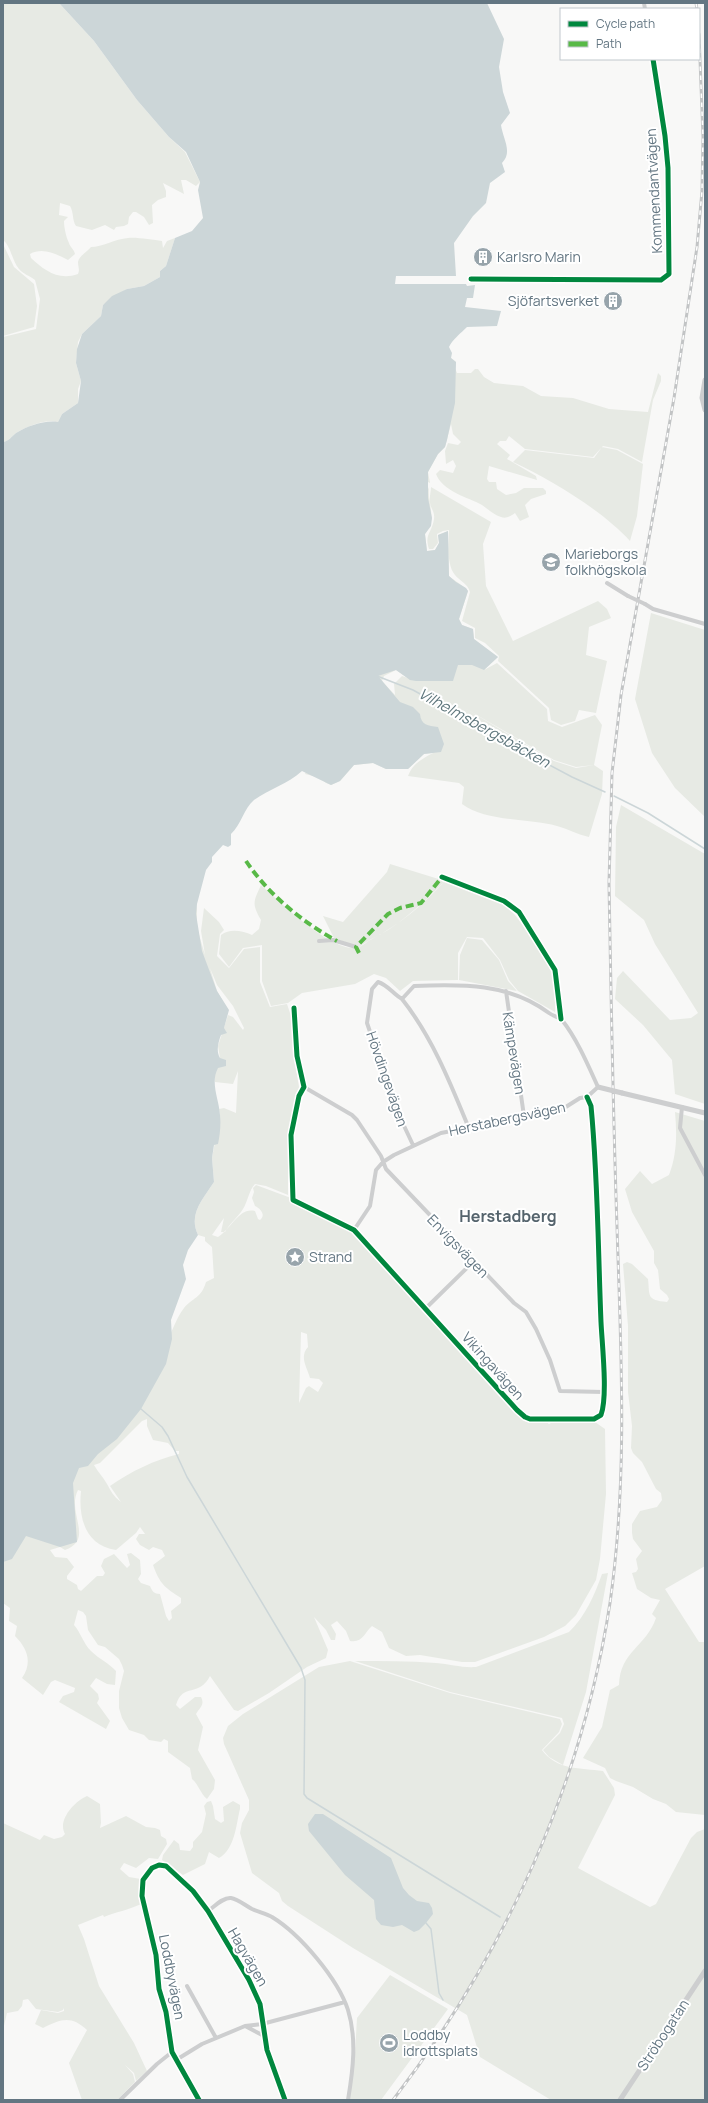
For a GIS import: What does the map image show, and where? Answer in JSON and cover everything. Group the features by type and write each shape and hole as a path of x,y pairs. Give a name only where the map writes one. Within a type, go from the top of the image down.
{"street":[{"name":"Kommendantvägen","path":"471,279 661,280 669,274 668,168 654,60"},
{"path":"705,380 702,398 705,410"},
{"path":"703,389 705,398"},
{"path":"606,583 653,609 705,624"},
{"path":"442,877 504,901 519,912 554,970 561,1019 576,1043 598,1087 705,1113"},
{"path":"319,941 333,940 356,947"},
{"name":"Hövdingevägen","path":"402,999 393,994 385,984 378,982 372,989 367,1023 398,1113 413,1145"},
{"path":"468,1126 436,1051 420,1022 402,999 414,986 461,985 506,991 521,996 561,1019"},
{"name":"Kämpevägen","path":"506,991 524,1116"},
{"path":"294,1008 297,1056 304,1087"},
{"name":"Envigsvägen","path":"304,1087 352,1115 386,1169 473,1262 530,1318 550,1360 560,1391 603,1392"},
{"name":"Vikingavägen","path":"304,1087 300,1096 292,1129 293,1200 354,1230 525,1417 594,1419 601,1415 603,1392 599,1212 592,1112 587,1097"},
{"name":"Herstabergsvägen","path":"354,1230 368,1212 374,1173 383,1162 413,1145 441,1133 468,1126 561,1110 580,1098 587,1097 598,1087"},
{"path":"682,1107 680,1128 705,1176"},
{"path":"426,1309 473,1262"},
{"name":"Loddbyvägen","path":"183,1880 166,1866 158,1865 147,1874 142,1888 156,1955 159,1989 166,2012 172,2052 198,2100"},
{"name":"Hagvägen","path":"183,1880 208,1911 254,1991 260,2004 264,2036 285,2100"},
{"path":"208,1911 229,1898 272,1918 320,1961 345,2002 352,2029 353,2072 348,2100"},
{"name":"Ströbogatan","path":"620,2100 705,1971"},
{"path":"187,1986 216,2038"},
{"path":"176,2060 216,2038 245,2026 262,2024 345,2002"},
{"path":"245,2026 264,2036"},
{"path":"120,2100 157,2064 172,2052"}],"shaded area":[{"path":"3,3 59,3 94,41 137,100 169,137 185,152 200,182 196,186 186,180 181,180 184,194 163,183 166,191 166,197 158,200 152,205 153,223 149,225 144,217 136,212 133,212 129,217 128,224 124,226 116,227 114,230 105,225 92,230 76,226 70,206 60,203 59,215 68,217 64,221 65,229 70,246 75,254 68,260 45,251 30,254 31,258 41,267 58,275 71,276 78,274 78,262 91,247 100,246 123,239 140,238 162,241 163,248 167,241 175,238 166,266 160,271 160,277 144,286 127,289 103,305 101,316 82,334 78,342 76,363 81,381 78,389 78,403 62,414 58,422 47,421 31,426 16,433 8,440 3,442 3,337 36,329 40,299 35,280 19,269 8,246 3,240"},
{"path":"59,3 487,3 504,39 499,67 503,92 510,113 501,125 507,150 507,154 502,163 505,172 490,183 486,203 473,216 454,243 456,276 396,276 395,284 475,285 473,298 467,298 465,307 501,311 497,326 467,327 450,344 449,347 452,353 451,358 456,362 455,403 445,447 438,454 428,472 428,498 432,518 431,526 425,534 427,551 435,550 439,543 438,535 448,531 449,576 468,591 459,619 462,625 473,629 474,639 498,657 484,670 472,665 458,665 453,681 410,680 396,670 378,676 400,702 413,707 420,714 423,723 438,727 444,744 441,752 424,754 408,769 386,769 373,763 354,765 340,781 331,785 302,771 297,776 254,800 231,834 231,845 228,847 223,845 212,857 212,862 206,870 197,904 196,914 202,951 217,991 229,1010 224,1028 227,1033 221,1035 218,1047 220,1058 226,1060 226,1066 218,1068 215,1079 219,1109 220,1133 218,1144 214,1145 212,1158 214,1182 198,1207 195,1227 198,1235 188,1250 183,1265 186,1279 171,1320 172,1339 166,1364 141,1409 117,1439 98,1454 88,1466 79,1468 73,1483 77,1542 60,1547 26,1536 12,1559 3,1562 3,442 8,440 16,433 31,426 47,422 58,422 62,414 78,403 81,381 76,363 77,349 82,334 101,316 103,305 112,296 127,289 144,286 160,277 160,271 166,266 175,238 192,231 203,218 198,190 200,182 186,152 169,137 137,100 94,41"},
{"path":"3,244 14,267 34,284 37,306 34,327 3,336"},
{"path":"451,358 456,362 455,368 457,373 471,373 475,369 478,369 484,377 494,383 523,386 541,396 573,398 609,409 648,412 658,373 661,376 661,381 653,400 642,462 618,449 603,446 593,457 525,449 509,436 506,441 500,441 497,444 510,455 507,459 536,476 537,480 489,466 487,479 489,482 496,482 497,489 506,495 516,493 524,488 543,488 546,491 546,494 531,499 525,505 529,517 520,521 515,513 505,518 496,515 482,505 450,490 439,480 436,474 440,470 453,473 456,466 453,460 446,464 445,451 448,443 458,445 461,442 453,434 451,424 445,447 438,454 428,472 430,483 422,479"},
{"path":"602,447 617,450 643,464 637,516 630,541 606,518 591,507 543,477 513,462 525,450 594,458"},
{"path":"429,487 431,522 425,534 427,551 435,550 439,543 438,535 448,531 449,576 468,591 459,619 462,625 473,629 474,639 498,657 484,670 497,663 547,709 548,721 562,727 595,715 602,725 594,765 603,771 602,794 589,837 546,823 508,819 483,814 462,804 464,787 459,783 408,776 415,765 433,753 424,754 408,769 386,769 373,763 354,765 340,781 331,785 326,783 321,778 305,774","holes":["396,670 408,678 402,676 394,684 395,695 382,681 384,676","463,707 554,760 576,767 594,765 576,768 554,761"]},
{"path":"431,487 491,522 483,544 486,586 513,641 598,601 607,609 611,618 589,627 586,655 607,661 596,713 579,710 575,721 561,725 551,720 549,708 498,661 499,656 485,643 475,638 475,628 462,621 470,592 466,585 455,575 450,565 449,530 437,534 438,543 433,549 429,549 427,540 434,517 430,505"},
{"path":"651,613 705,630 705,817 675,788 652,753 635,699"},
{"path":"621,805 705,854 705,1104 675,1094 672,1060 643,1025 615,999 617,978 623,971 670,1020 691,1018 698,1013 655,944 644,920 615,896 616,827"},
{"path":"390,864 445,881 419,906 398,923 359,947 334,938 323,916 343,922 387,872"},
{"path":"445,881 472,890 499,902 514,914 537,947 553,975 556,989 555,1012 518,991 509,980 500,960 483,938 467,937 458,953 458,980 413,981 400,991 386,978 374,974 355,984 302,993 288,1003 271,1006 262,981 262,945 243,948 229,967 219,954 221,935 228,931 241,931 252,935 259,929 261,920 256,910 255,902 261,885 307,925 336,943 349,948 359,947 392,927 420,906"},
{"path":"197,904 197,928 205,955 201,931 204,908 219,922 224,930 220,934 217,956 229,968 244,949 260,947 260,982 270,1007 287,1004 294,1025 294,1056 299,1087 288,1139 288,1195 266,1186 255,1184 251,1189 243,1209 227,1229 244,1212 255,1211 258,1219 260,1220 262,1218 262,1212 255,1206 252,1198 254,1192 253,1188 256,1185 291,1198 355,1231 422,1308 422,1311 436,1323 521,1417 526,1420 545,1421 549,1424 553,1422 595,1422 605,1429 606,1494 600,1559 596,1580 576,1615 565,1626 544,1637 475,1662 462,1662 420,1655 406,1656 389,1648 382,1632 372,1626 361,1639 350,1641 346,1631 337,1621 331,1625 336,1634 335,1640 331,1640 326,1630 314,1617 328,1650 326,1658 307,1667 269,1693 238,1711 234,1710 210,1676 206,1683 201,1687 183,1694 179,1698 176,1705 180,1709 195,1697 201,1697 202,1700 202,1706 196,1714 203,1727 198,1750 215,1780 214,1789 207,1799 192,1779 190,1768 168,1752 168,1741 164,1739 161,1742 149,1740 144,1735 129,1730 122,1718 119,1708 119,1691 124,1671 122,1665 119,1659 105,1647 98,1645 88,1630 86,1616 83,1612 78,1610 74,1625 91,1651 116,1671 115,1685 107,1684 96,1678 90,1686 98,1694 99,1699 97,1703 110,1721 106,1729 59,1702 63,1696 74,1692 75,1688 55,1680 51,1682 43,1695 22,1678 27,1666 27,1656 23,1645 15,1636 17,1626 9,1621 10,1608 3,1603 3,1519 169,1337 177,1318 187,1304 202,1292 206,1282 214,1278 212,1247 205,1241 205,1237 198,1235 195,1227 195,1220 201,1201 214,1182 212,1158 220,1115 219,1109 224,1108 236,1113 238,1071 233,1084 215,1082 214,1076 220,1058 218,1046 228,1015 233,1017 243,1030 244,1028 233,1006 217,985 210,968 217,991 224,1003 184,959","holes":["224,1218 221,1232 224,1232 218,1237 212,1235","301,1332 307,1334 308,1347 305,1351 304,1358 310,1378 319,1379 323,1383 318,1392 309,1386 306,1388 299,1403","147,1419 147,1426 153,1440 168,1443 175,1451 179,1451 179,1454 161,1459 143,1467 110,1486 121,1502 112,1493 94,1465 100,1463 142,1421","78,1490 81,1491 80,1501 83,1520 86,1529 97,1543 116,1550 136,1533 140,1527 145,1534 139,1534 136,1539 140,1545 149,1550 153,1547 162,1550 165,1556 153,1565 160,1581 170,1591 181,1598 181,1603 171,1611 172,1618 169,1621 166,1616 160,1594 152,1591 150,1586 141,1583 138,1579 141,1574 140,1560 131,1553 127,1554 130,1565 127,1568 114,1554 104,1559 101,1566 105,1573 103,1576 97,1576 81,1591 78,1589 77,1585 67,1579 67,1576 74,1567 67,1558 55,1557 50,1550 60,1547 65,1550 74,1545 78,1539 79,1532 75,1499"]},
{"path":"467,938 482,940 499,960 508,981 517,991 459,980 460,955"},
{"path":"675,1112 705,1121 705,1566 665,1589 699,1642 705,1642 705,1815 676,1812 666,1804 653,1799 633,1787 610,1778 605,1768 583,1758 602,1727 610,1690 619,1685 620,1674 624,1664 652,1628 656,1618 652,1614 660,1600 651,1598 637,1589 632,1573 636,1572 638,1569 636,1559 642,1551 633,1539 632,1524 640,1511 657,1507 662,1500 661,1493 656,1489 642,1462 633,1453 631,1448 632,1426 628,1392 628,1326 623,1264 627,1262 632,1264 648,1279 649,1293 652,1298 667,1302 669,1299 660,1289 658,1270 654,1263 654,1251 632,1212 625,1189 640,1171 652,1184 669,1175 674,1159 676,1144"},
{"path":"608,1573 586,1692 563,1765 549,1757 543,1750 560,1733 564,1724 562,1718 450,1692 355,1661 426,1662 476,1667 569,1632 575,1626 589,1605 602,1574"},
{"path":"350,1661 450,1693 560,1719 562,1724 559,1732 542,1750 548,1757 562,1765 603,1771 614,1788 615,1795 578,1868 650,1907 656,1904 691,1838 697,1832 705,1829 705,2100 551,2100 480,2057 467,2015 353,1948 288,1906 282,1901 279,1893 252,1873 240,1833 242,1823 249,1810 249,1800 224,1744 223,1738 228,1726 243,1714 319,1667"},
{"path":"87,1796 100,1804 100,1828 126,1816 146,1827 160,1830 161,1836 166,1839 167,1844 158,1859 149,1858 136,1868 124,1863 120,1869 129,1877 141,1879 139,1884 141,1904 104,1917 103,1915 78,1925 99,1986 134,2043 147,2071 136,2081 134,2073 125,2065 133,2074 135,2082 117,2100 82,2100 69,2063 87,2030 71,2020 55,2022 43,2028 35,2024 41,2010 58,2013 64,2011 64,2008 58,2012 36,2009 28,1999 23,2000 22,2006 18,2011 7,2013 3,2030 3,1823 40,1840 44,1835 54,1839 62,1837 65,1834 63,1823 68,1812 77,1802"},
{"path":"211,1801 215,1819 221,1823 224,1821 223,1807 233,1801 240,1805 232,1843 219,1858 209,1852 205,1864 183,1875 162,1860 163,1855 174,1840 179,1844 180,1850 190,1851 193,1847 193,1842 202,1832 206,1814 204,1806 207,1802"},
{"path":"315,1814 323,1814 391,1858 403,1888 417,1901 429,1903 432,1908 433,1914 419,1930 414,1932 402,1925 393,1927 381,1925 376,1919 374,1900 345,1875 309,1831 308,1824"},
{"name":"Loddby idrottsplats","path":"390,1975 448,2009 381,2100 347,2100 355,2053 357,2018"}],"waterway":[{"name":"Vilhelmsbergsbäcken","path":"377,676 413,690 572,777 605,792"},
{"name":"Vilhelmsbergsbäcken","path":"614,796 648,813 705,849"},
{"path":"141,1409 162,1427 168,1436 187,1477 301,1668 305,1680 304,1794 307,1798 500,1917"},
{"path":"426,1923 431,1929 439,1993 443,2000"}],"railway":[{"path":"696,3 697,8"},
{"path":"393,2100 433,2044 470,1986 503,1927 533,1865 559,1802 580,1737 597,1671 610,1603 616,1556 622,1415 613,1098 609,883 612,773 621,695 674,398 697,247 702,191 703,137 700,60"}],"marked path":[{"path":"246,861 275,896 311,925 337,941"},
{"path":"359,953 356,947 388,914 400,908 421,903 442,877"}],"cycle path":[{"path":"471,279 661,280 669,274 668,168 665,136 653,60"},
{"path":"442,877 504,901 519,912 555,970 561,1019"},
{"path":"294,1008 297,1056 304,1087 299,1096 291,1135 293,1200 354,1230 517,1410 525,1417 530,1419 594,1419 601,1415 603,1406 604,1370 598,1214 591,1106 587,1097"},
{"path":"199,2100 172,2052 166,2012 159,1989 156,1955 142,1896 143,1880 152,1868 159,1865 166,1866 193,1891 208,1911 249,1980 260,2004 267,2050 285,2100"}],"place":[{"name":"Karlsro Marin","path":"483,257"},
{"name":"Sjöfartsverket","path":"613,301"},
{"name":"Marieborgs folkhögskola","path":"551,562"},
{"name":"Strand","path":"295,1257"},
{"name":"Loddby idrottsplats","path":"389,2043"}],"district":[{"name":"Herstadberg","path":"508,1216"}]}
